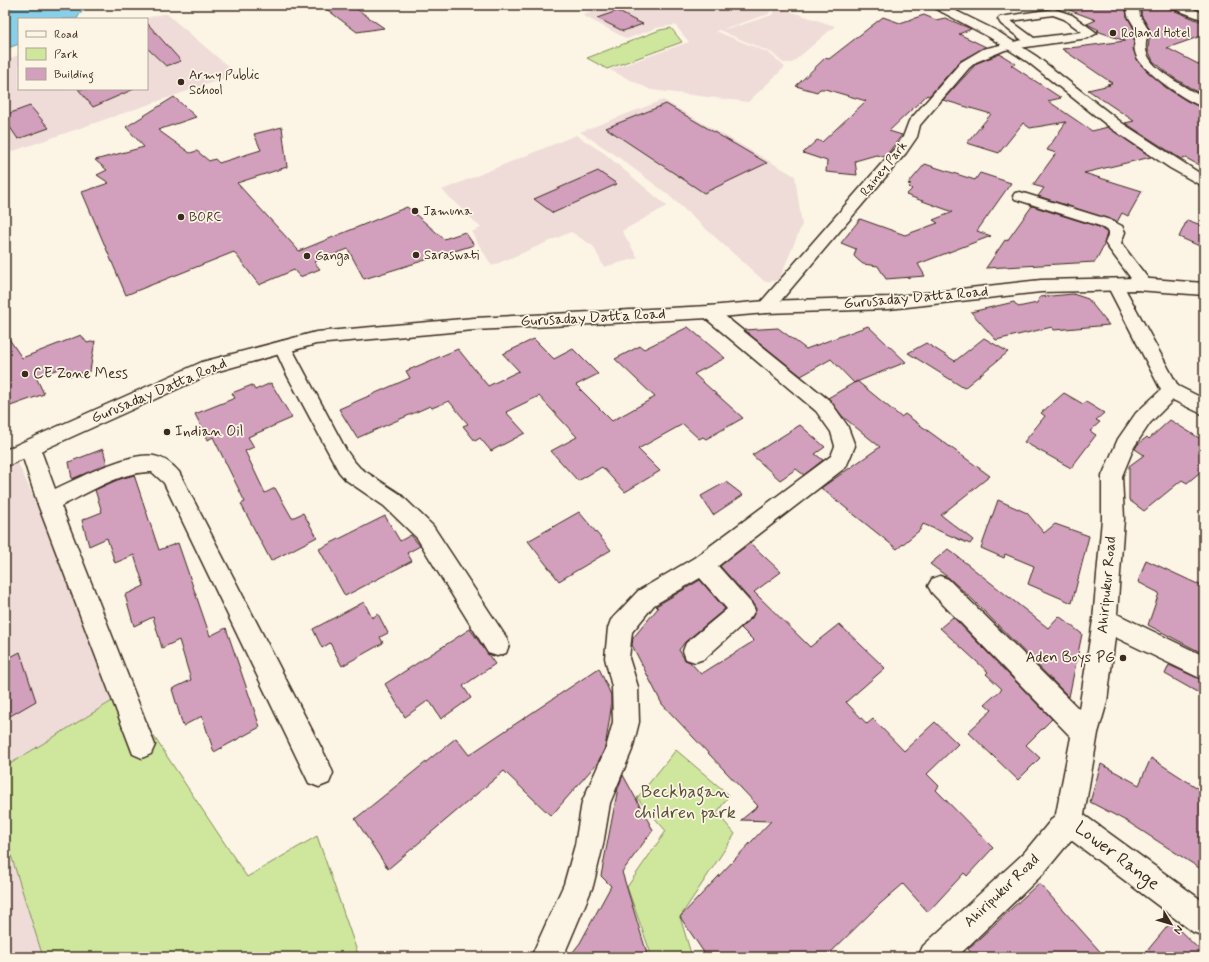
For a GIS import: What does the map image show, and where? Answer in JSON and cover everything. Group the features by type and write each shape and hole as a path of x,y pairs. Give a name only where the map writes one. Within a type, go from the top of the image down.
{"street":[{"path":"940,7 960,5"},
{"path":"1136,5 1133,10 1134,16 1142,31 1140,41 1143,56 1148,64 1169,82 1204,103"},
{"path":"1173,5 1204,17"},
{"path":"940,7 993,34 1032,59 1117,126 1175,165 1204,182"},
{"name":"Rainey Park","path":"766,307 901,150 910,136 914,124 965,65 977,56 1010,45 1088,35 1091,33 1068,17 1054,12 1004,19 1004,22 1032,42"},
{"path":"1020,196 1111,225 1117,232 1113,243 1145,285"},
{"path":"1114,285 1171,391 1204,408"},
{"name":"Gurusaday Datta Road","path":"5,459 209,367 316,338 474,324 709,312 766,307 889,303 1041,286 1145,285 1204,288"},
{"path":"547,957 578,886 589,845 596,802 621,743 626,722 625,687 618,658 620,628 646,598 702,565 839,461 845,446 840,430 824,406 709,312"},
{"path":"283,347 295,374 339,456 353,474 392,500 425,532 497,645"},
{"name":"Ahiripukur Road","path":"934,957 1034,864 1069,821 1085,733 1094,702 1105,620 1114,519 1112,476 1125,444 1143,418 1171,391"},
{"path":"30,448 48,502 142,745"},
{"path":"48,502 132,465 152,463 166,472 172,478 319,773"},
{"path":"695,651 743,610 702,565"},
{"path":"940,586 1085,733"},
{"path":"1105,620 1204,668"},
{"name":"Lower Range","path":"1069,821 1204,921"}],"shaded area":[{"path":"612,5 771,5 769,14 723,29 735,27 772,15 777,7 835,26 792,63 783,63 772,53 719,30 716,31 769,53 785,67 748,102 651,90 610,70 689,42 675,25 656,28 627,39 582,15"},
{"name":"Army Public School","path":"167,14 237,74 5,154 5,60 18,55 18,90 148,90 147,18"},
{"path":"663,100 795,176 802,225 779,280 765,282 666,193 614,154 580,132"},
{"path":"576,135 604,153 667,206 622,231 638,258 604,267 593,246 571,232 492,266 471,232 481,228 442,190"},
{"path":"16,459 125,693 5,767 5,464"},
{"path":"5,836 43,957 5,957"}],"green space":[{"path":"671,28 682,42 607,69 587,58 660,30"},
{"path":"125,693 247,877 317,836 359,957 43,957 5,836 5,767"},
{"name":"Beckbagan children park","path":"676,750 729,795 717,813 735,834 680,917 692,957 652,957 627,887 666,831 637,798"}],"water":[{"path":"22,5 89,5 78,18 18,18 18,44 5,49 5,9"}],"building":[{"path":"321,5 351,5 384,28 357,32"},
{"path":"1061,5 1129,5 1126,10 1127,16 1135,31 1133,49 1139,62 1165,87 1187,101 1204,108 1204,168 1186,158 1181,159 1125,123 1134,121 1088,90 1110,85 1107,84 1112,83 1062,49 1125,41 1097,31 1099,30 1087,24 1096,20 1061,7"},
{"path":"1142,5 1167,5 1168,8 1204,23 1204,35 1167,48 1204,67 1204,96 1174,78 1153,61 1148,50 1150,30 1141,15"},
{"path":"617,11 643,24 623,31 597,18"},
{"path":"924,15 936,20 945,18 971,29 959,34 986,47 960,61 929,96 927,95 889,131 902,135 885,157 876,155 855,161 857,175 826,172 827,161 803,153 817,140 822,142 866,101 825,89 820,89 817,92 796,86 825,58 829,59 883,17 900,23"},
{"path":"148,24 181,61 166,66 148,49"},
{"path":"1000,54 1016,64 1011,65 1061,98 1048,101 1092,131 1108,127 1151,157 1084,173 1142,191 1128,216 1122,213 1117,222 1038,196 1044,188 1033,185 1056,153 1047,150 1066,122 1030,128 1023,123 999,153 967,143 991,114 943,100 977,63"},
{"path":"79,90 132,90 93,107"},
{"path":"174,97 196,117 158,130 190,153 197,151 209,161 215,159 219,163 261,150 254,134 282,127 287,167 237,183 299,251 407,207 444,239 465,232 474,245 364,279 348,249 314,262 320,269 300,277 294,270 259,285 234,252 126,295 82,192 109,183 97,175 107,170 95,160 144,147 126,127"},
{"path":"666,104 767,163 704,193 606,128"},
{"path":"30,106 49,128 18,139 5,120 5,115"},
{"path":"925,164 975,180 980,173 1011,183 977,231 991,236 918,264 925,276 886,279 878,266 863,264 854,256 856,249 841,243 860,219 905,235 938,223 933,220 953,212 906,195 912,189 909,187 911,185 908,184"},
{"path":"598,171 617,184 553,213 534,199"},
{"path":"1032,206 1099,227 1107,233 1104,245 1095,262 986,268 1005,240 1007,241"},
{"path":"1187,220 1204,226 1204,248 1179,237"},
{"path":"1073,294 1088,299 1109,325 1054,330 1052,327 996,340 971,312 1014,302 1018,307 1037,303 1040,297"},
{"path":"868,326 906,362 854,383 831,359 801,376 744,330 778,328 806,349"},
{"path":"688,327 725,358 694,374 743,418 706,439 703,437 699,439 683,424 638,449 660,471 625,492 602,467 578,481 551,451 577,437 539,396 506,412 525,433 491,451 480,438 475,441 463,426 468,424 449,401 432,408 430,406 357,438 339,409 410,378 406,371 458,349 488,386 519,371 503,354 534,339 554,359 573,349 598,374 576,385 612,421 655,397 615,359 640,346 644,349"},
{"name":"CE Zone Mess","path":"5,333 22,358 81,335 87,343 95,341 90,371 70,376 61,368 36,377 44,394 5,408"},
{"path":"984,338 1008,352 964,388 908,353 926,343 955,361"},
{"path":"857,381 901,417 905,414 990,476 941,515 973,540 970,544 923,524 920,530 897,549 821,488 880,447 842,416 828,398"},
{"path":"271,383 292,418 248,437 254,447 245,451 265,493 275,488 292,518 303,513 317,537 271,561 241,504 245,502 213,437 208,440 195,414 235,398 232,393 252,385 255,390"},
{"path":"1064,393 1083,404 1086,402 1104,413 1096,420 1100,422 1090,431 1096,435 1071,468 1024,442 1045,416 1041,413"},
{"path":"1170,420 1204,441 1204,469 1187,483 1182,480 1144,511 1129,500 1129,466 1144,455 1135,449 1138,444 1147,437 1149,439"},
{"path":"800,425 825,447 815,454 823,460 804,475 796,469 780,480 752,455"},
{"path":"103,449 107,464 72,479 69,462"},
{"path":"134,475 159,550 178,543 210,636 226,628 260,727 214,752 202,716 183,726 172,689 191,680 179,640 162,648 153,617 134,626 125,595 144,586 134,555 115,563 107,538 89,546 82,520 102,512 95,490 117,480"},
{"path":"726,482 743,495 713,515 701,496"},
{"path":"998,500 1027,513 1044,533 1055,524 1089,536 1072,603 1028,584 1034,566 1005,554 1004,558 981,548"},
{"path":"579,512 611,550 559,581 528,541"},
{"path":"385,516 400,541 411,535 420,546 407,553 412,561 345,596 319,549"},
{"path":"750,543 781,572 754,592 810,647 839,624 885,668 846,702 867,724 873,719 904,751 935,722 958,744 927,774 939,786 936,790 993,848 967,876 964,873 928,912 903,884 881,903 826,957 707,957 680,917 771,821 741,820 758,806 662,704 632,645 633,638 658,608 656,606 700,580 725,609 685,642 679,650 685,660 690,662 701,674 754,641 741,628 752,618 756,609 752,602 720,566"},
{"path":"948,549 1048,628 1059,616 1082,634 1069,697 973,600 949,578 930,564"},
{"path":"1146,560 1204,587 1204,608 1200,622 1204,624 1204,654 1148,625 1159,593 1138,582"},
{"path":"364,602 372,618 378,614 388,633 380,637 383,643 342,666 330,643 322,648 313,629"},
{"path":"953,617 1052,719 1026,745 1040,758 1018,780 968,732 992,710 985,704 1002,689 986,674 988,672 940,628"},
{"path":"470,629 495,664 463,686 471,698 441,719 429,700 405,717 385,684"},
{"path":"20,652 36,701 5,719 5,660"},
{"path":"1169,665 1204,681 1204,696 1165,674"},
{"path":"599,668 611,695 611,709 605,748 598,762 551,816 504,771 388,869 355,819 456,738 469,755"},
{"path":"1151,758 1204,792 1204,871 1128,822 1090,802 1101,764 1139,785"},
{"path":"623,775 653,830 622,872 648,957 569,957 580,943 611,886 601,876 618,788"},
{"path":"1039,883 1105,957 974,957 968,949"},
{"path":"1171,922 1204,954 1204,957 1142,957"}],"place":[{"name":"Roland Hotel","path":"1113,33"},
{"name":"Army Public School","path":"181,82"},
{"name":"Jamuna","path":"415,211"},
{"name":"BORC","path":"181,217"},
{"name":"Saraswati","path":"416,255"},
{"name":"Ganga","path":"307,256"},
{"name":"CE Zone Mess","path":"25,374"},
{"name":"Indian Oil","path":"167,432"},
{"name":"Aden Boys PG","path":"1123,658"}]}
